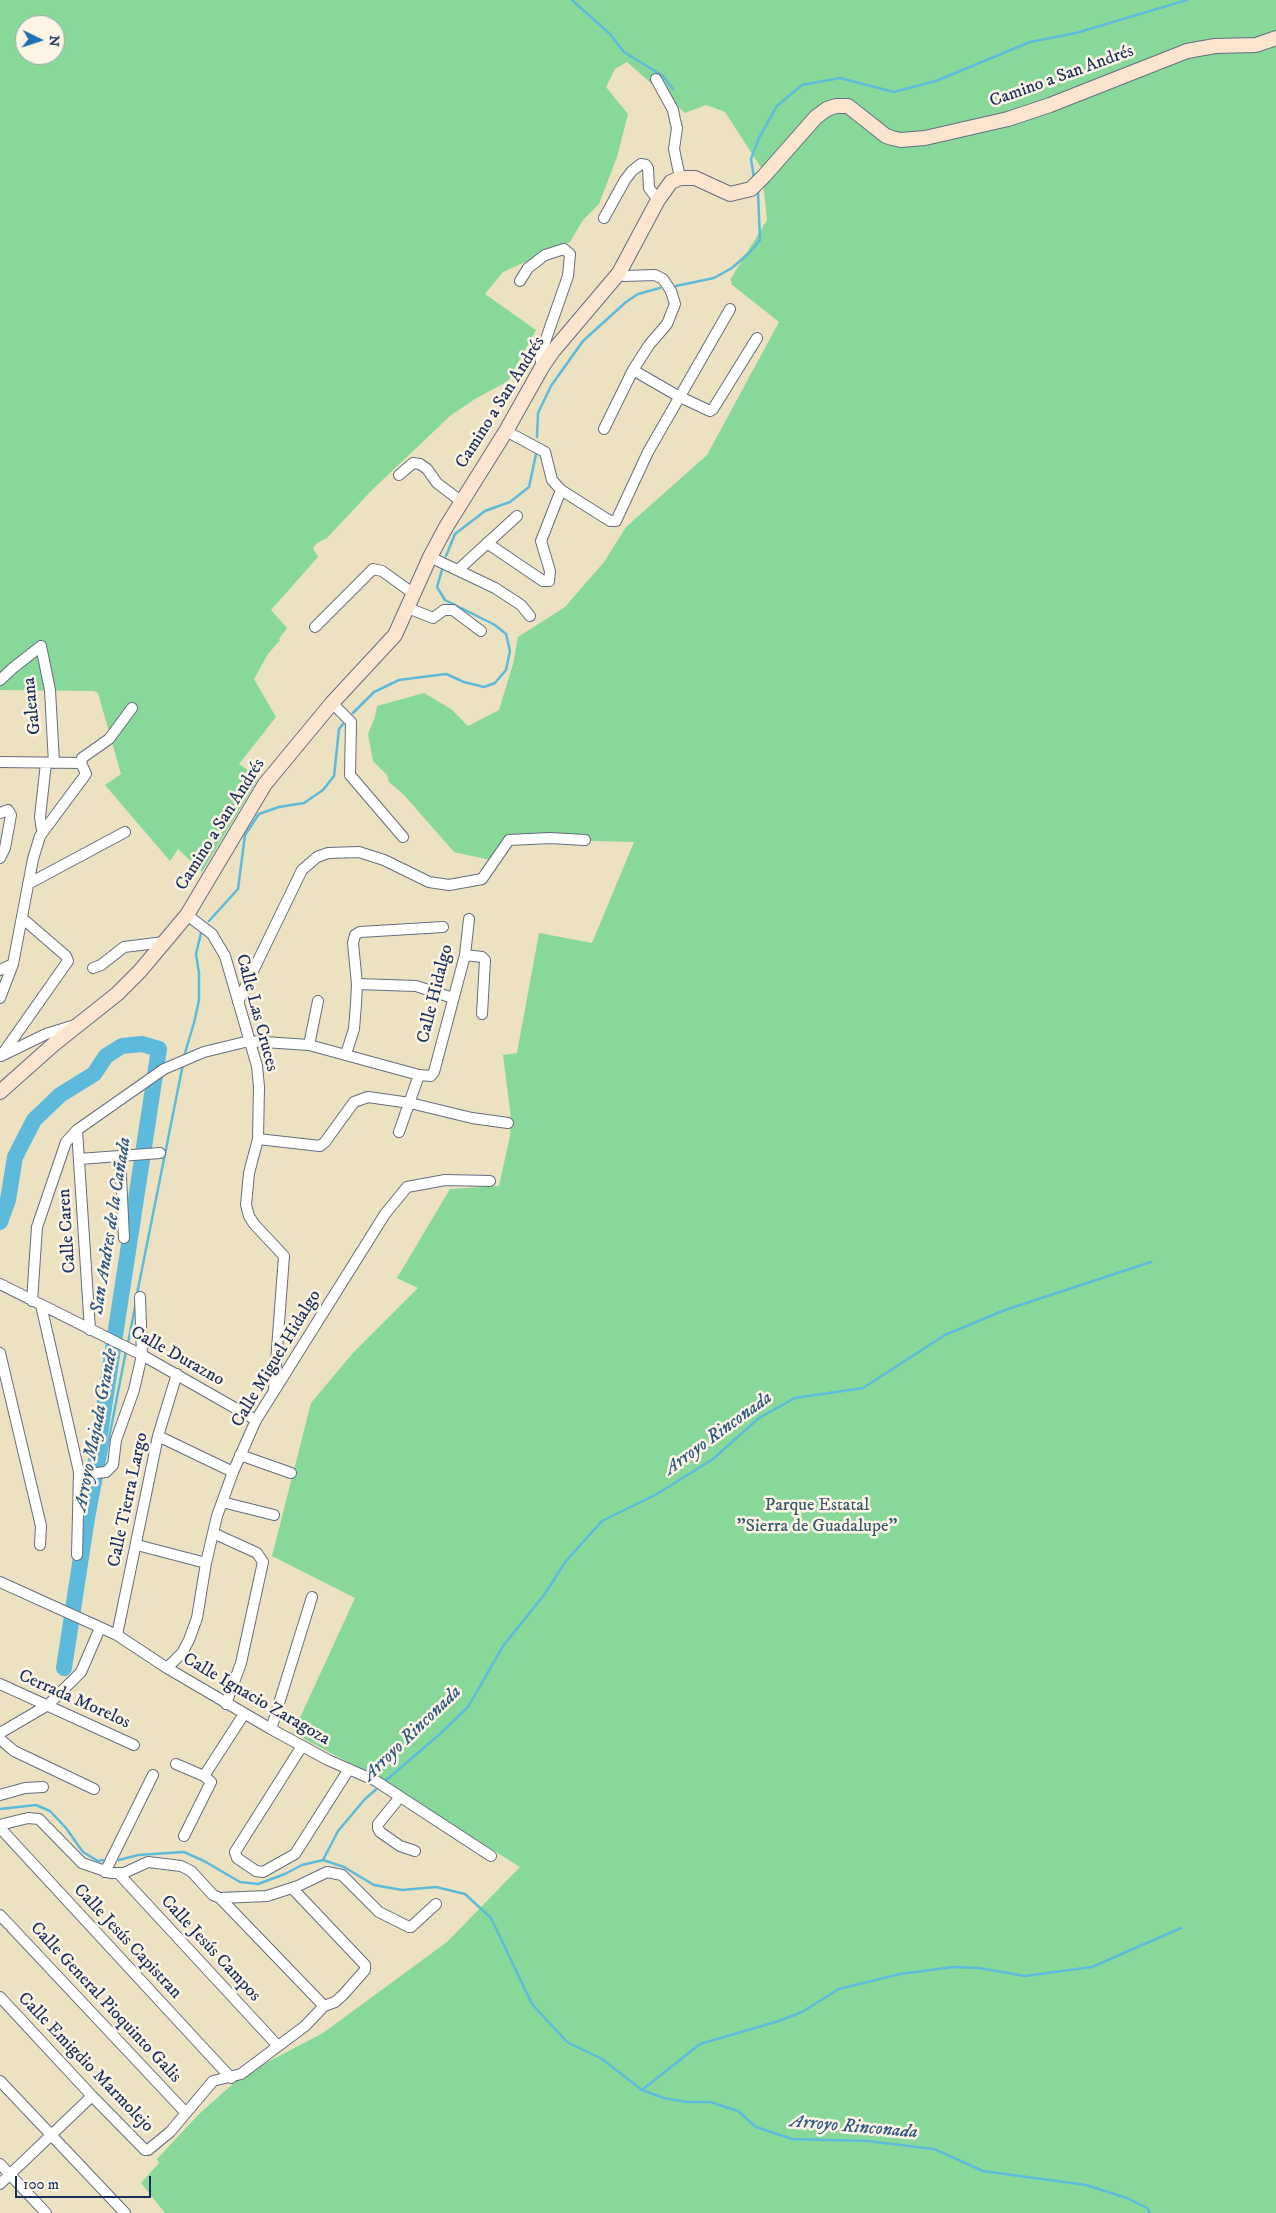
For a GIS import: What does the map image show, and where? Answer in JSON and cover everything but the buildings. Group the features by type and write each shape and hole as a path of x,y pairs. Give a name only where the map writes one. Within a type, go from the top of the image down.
{"street":[{"name":"Camino a San Andrés","path":"0,1092 80,1023 117,994 140,972 187,915 230,845 256,795 332,703 395,635 430,556 506,431 542,367 553,351 620,273 658,200 671,182 680,178 695,178 726,194 735,195 744,192 756,185 816,118 827,109 836,106 848,106 886,136 901,140 925,138 1008,118 1050,105 1187,51 1215,46 1256,45 1276,38"},
{"path":"656,79 675,120 675,158 680,178"},
{"path":"604,218 625,180 641,164 646,165 648,168 649,188 658,200"},
{"path":"520,281 528,268 545,255 564,249 570,254 568,276 540,356 542,367"},
{"path":"604,429 633,370 649,345 666,324 675,304 671,291 663,279 655,275 624,276 620,273"},
{"path":"506,431 545,452 552,480 561,490 610,521 615,522 648,452 678,396 730,309"},
{"path":"633,370 678,396 708,411 713,410 757,338"},
{"path":"399,475 412,463 420,464 437,483 462,502"},
{"path":"487,543 543,581 549,581 550,571 541,541 561,490"},
{"path":"458,570 517,516"},
{"path":"430,556 495,588 521,605 530,616"},
{"path":"315,627 373,569 382,571 414,594"},
{"path":"408,608 433,618 444,610 453,610 481,631"},
{"name":"Galeana","path":"0,680 41,646 50,690 50,763 40,817 42,830"},
{"path":"332,703 351,722 350,775 403,837"},
{"path":"0,998 13,964 33,859 42,830 86,774 81,763 82,758 109,739 132,708"},
{"path":"0,760 81,763"},
{"path":"0,813 8,810 11,815 5,848 0,858"},
{"path":"28,884 125,832"},
{"path":"238,1002 302,870 318,857 328,853 359,852 379,858 429,882 450,885 482,879 508,840 550,838 585,840"},
{"name":"Calle Las Cruces","path":"187,915 205,927 218,942 238,1002 259,1077 258,1139 249,1173 246,1205 248,1216 284,1256 285,1263 277,1330 274,1390"},
{"path":"1,1056 68,960 22,918"},
{"name":"Calle Hidalgo","path":"419,1075 431,1076 434,1072 465,955 469,919"},
{"path":"346,1054 354,1029 357,984 353,943 355,935 360,932 443,927"},
{"path":"93,968 99,967 124,947 164,942"},
{"path":"465,955 482,957 484,960 482,1014"},
{"path":"0,970 13,964"},
{"path":"357,984 416,986 453,998"},
{"path":"309,1046 318,1001"},
{"path":"1,1056 46,1034 80,1023"},
{"path":"77,1555 79,1472 37,1303 37,1227 66,1142 77,1130 164,1069 204,1052 249,1041 309,1046 346,1054 419,1075 399,1132"},
{"path":"258,1139 320,1146 325,1142 354,1102 368,1097 410,1103 472,1118 508,1123"},
{"name":"Calle Caren","path":"77,1130 90,1330"},
{"path":"80,1160 160,1153"},
{"path":"120,1156 124,1238"},
{"name":"Calle Miguel Hidalgo","path":"167,1668 182,1653 197,1618 206,1563 222,1502 256,1420 385,1214 407,1187 445,1180 490,1181"},
{"name":"Calle Durazno","path":"0,1284 142,1355 256,1420"},
{"path":"88,1474 106,1472 113,1465 116,1440 134,1390 142,1355 140,1297"},
{"path":"0,1353 41,1526 40,1545"},
{"name":"Calle Tierra Largo","path":"117,1635 158,1436 177,1374"},
{"path":"158,1436 233,1472"},
{"path":"240,1455 291,1473"},
{"path":"222,1502 274,1515"},
{"path":"213,1533 257,1553 262,1558 261,1578 240,1662 226,1704"},
{"path":"137,1545 206,1563"},
{"name":"Calle Ignacio Zaragoza","path":"0,1582 117,1635 226,1704 302,1746 376,1781 491,1856"},
{"path":"271,1729 312,1597"},
{"path":"0,1733 48,1705 81,1672 100,1628"},
{"name":"Cerrada Morelos","path":"0,1684 134,1745"},
{"path":"204,1776 244,1714"},
{"path":"0,1739 14,1751 94,1789"},
{"path":"302,1746 236,1849 235,1854 260,1872 291,1857 298,1850 349,1769"},
{"path":"176,1764 204,1776 211,1782 184,1836"},
{"path":"105,1872 153,1775"},
{"path":"0,1795 24,1788 43,1787"},
{"path":"400,1797 378,1824 378,1828 380,1832 400,1846 414,1851"},
{"path":"0,1826 28,1818 39,1819 82,1863 105,1872 119,1874 148,1862 181,1866 191,1871 213,1895 220,1898 324,2006"},
{"name":"Calle Jesús Capistran","path":"0,1826 231,2078"},
{"path":"220,1898 267,1896 292,1888 323,1872 340,1874 379,1912 410,1927 436,1904"},
{"name":"Calle Jesús Campos","path":"119,1874 278,2046"},
{"path":"186,2112 213,2082 240,2074 305,2026 324,2006 335,2002 343,1995 366,1968 292,1888"},
{"name":"Calle General Pioquinto Galis","path":"0,1915 186,2112"},
{"name":"Calle Emigdio Marmolejo","path":"0,1998 92,2096 148,2150 170,2132 186,2112"},
{"path":"0,2081 125,2213"},
{"path":"0,2184 92,2096"},
{"path":"0,2164 46,2213"}],"green space":[{"name":"Parque Estatal \"Sierra de Guadalupe\"","path":"0,0 1276,0 1276,2213 165,2213 141,2183 159,2163 157,2159 199,2114 243,2075 323,2033 447,1942 520,1867 380,1779 293,1733 355,1598 272,1556 311,1403 352,1354 418,1288 397,1278 450,1189 499,1186 510,1136 511,1118 503,1055 517,1053 539,933 592,943 634,842 518,839 490,860 454,852 404,795 389,782 387,775 373,761 368,734 377,706 424,693 451,709 468,726 499,710 513,664 518,637 565,607 604,562 626,527 707,455 779,322 731,284 730,280 767,220 763,182 767,177 725,112 706,105 685,113 627,62 615,69 606,87 628,114 617,157 599,204 583,220 570,242 503,272 485,294 536,330 508,381 475,399 450,416 371,491 327,538 317,543 313,548 318,557 271,610 287,628 268,654 254,679 276,717 239,764 259,777 202,872 178,849 170,861 105,785 121,774 98,693 94,691 0,690"}],"waterway":[{"path":"572,0 610,34 624,52 663,76 673,89"},
{"name":"Arroyo Majada Grande","path":"754,178 751,159 759,138 777,106 802,85 840,78 894,92 936,81 1030,42 1076,33 1187,0"},
{"name":"Arroyo Majada Grande","path":"676,286 714,278 732,268 750,252 760,240 758,192"},
{"name":"Arroyo Majada Grande","path":"537,437 538,413 551,386 583,341 626,302 638,294 660,288"},
{"name":"Arroyo Majada Grande","path":"446,556 455,534 485,511 510,502 529,487 536,454"},
{"name":"Arroyo Majada Grande","path":"353,713 374,692 399,680 446,674 464,682 484,687 495,683 506,670 510,651 506,634 495,625 445,600 437,587 442,570"},
{"name":"Arroyo Majada Grande","path":"209,921 238,889 245,835 259,814 279,807 304,803 323,790 334,776 339,729 343,724"},
{"name":"Arroyo Majada Grande","path":"184,1056 199,1000 199,973 196,954 201,933"},
{"name":"San Andres de la Cañada","path":"0,1222 8,1200 15,1157 34,1120 60,1095 94,1074 106,1056 122,1046 142,1044 159,1049 64,1668"},
{"name":"Arroyo Majada Grande","path":"137,1294 183,1064"},
{"name":"Arroyo Rinconada","path":"384,1782 468,1707 503,1646 544,1595 566,1561 602,1521 657,1494 713,1459 759,1418 795,1398 863,1388 945,1335 1005,1310 1151,1262"},
{"name":"Arroyo Majada Grande","path":"128,1343 136,1302"},
{"name":"Arroyo Majada Grande","path":"103,1469 126,1351"},
{"name":"Arroyo Majada Grande","path":"75,1613 102,1476"},
{"name":"Arroyo Majada Grande","path":"64,1668 74,1619"},
{"name":"Arroyo Rinconada","path":"323,1860 338,1831 365,1799 380,1786"},
{"name":"Arroyo Rinconada","path":"0,1809 36,1805 50,1811 66,1828 83,1852 98,1861 103,1860"},
{"name":"Arroyo Rinconada","path":"119,1860 138,1855 184,1852 204,1861 240,1882 258,1884 285,1874 302,1865 323,1860 344,1867 374,1885 402,1890 436,1887 465,1894 491,1918 532,2004 567,2042 602,2059 642,2090 664,2098 686,2102 710,2102 738,2111 756,2127 792,2139 867,2141 934,2149 983,2171 1086,2185 1127,2198 1147,2208 1150,2213"},
{"name":"Arroyo Rinconada","path":"642,2090 700,2044 779,2021 802,2012 839,1989 900,1974 953,1967 979,1968 1025,1976 1092,1967 1181,1928"}]}
